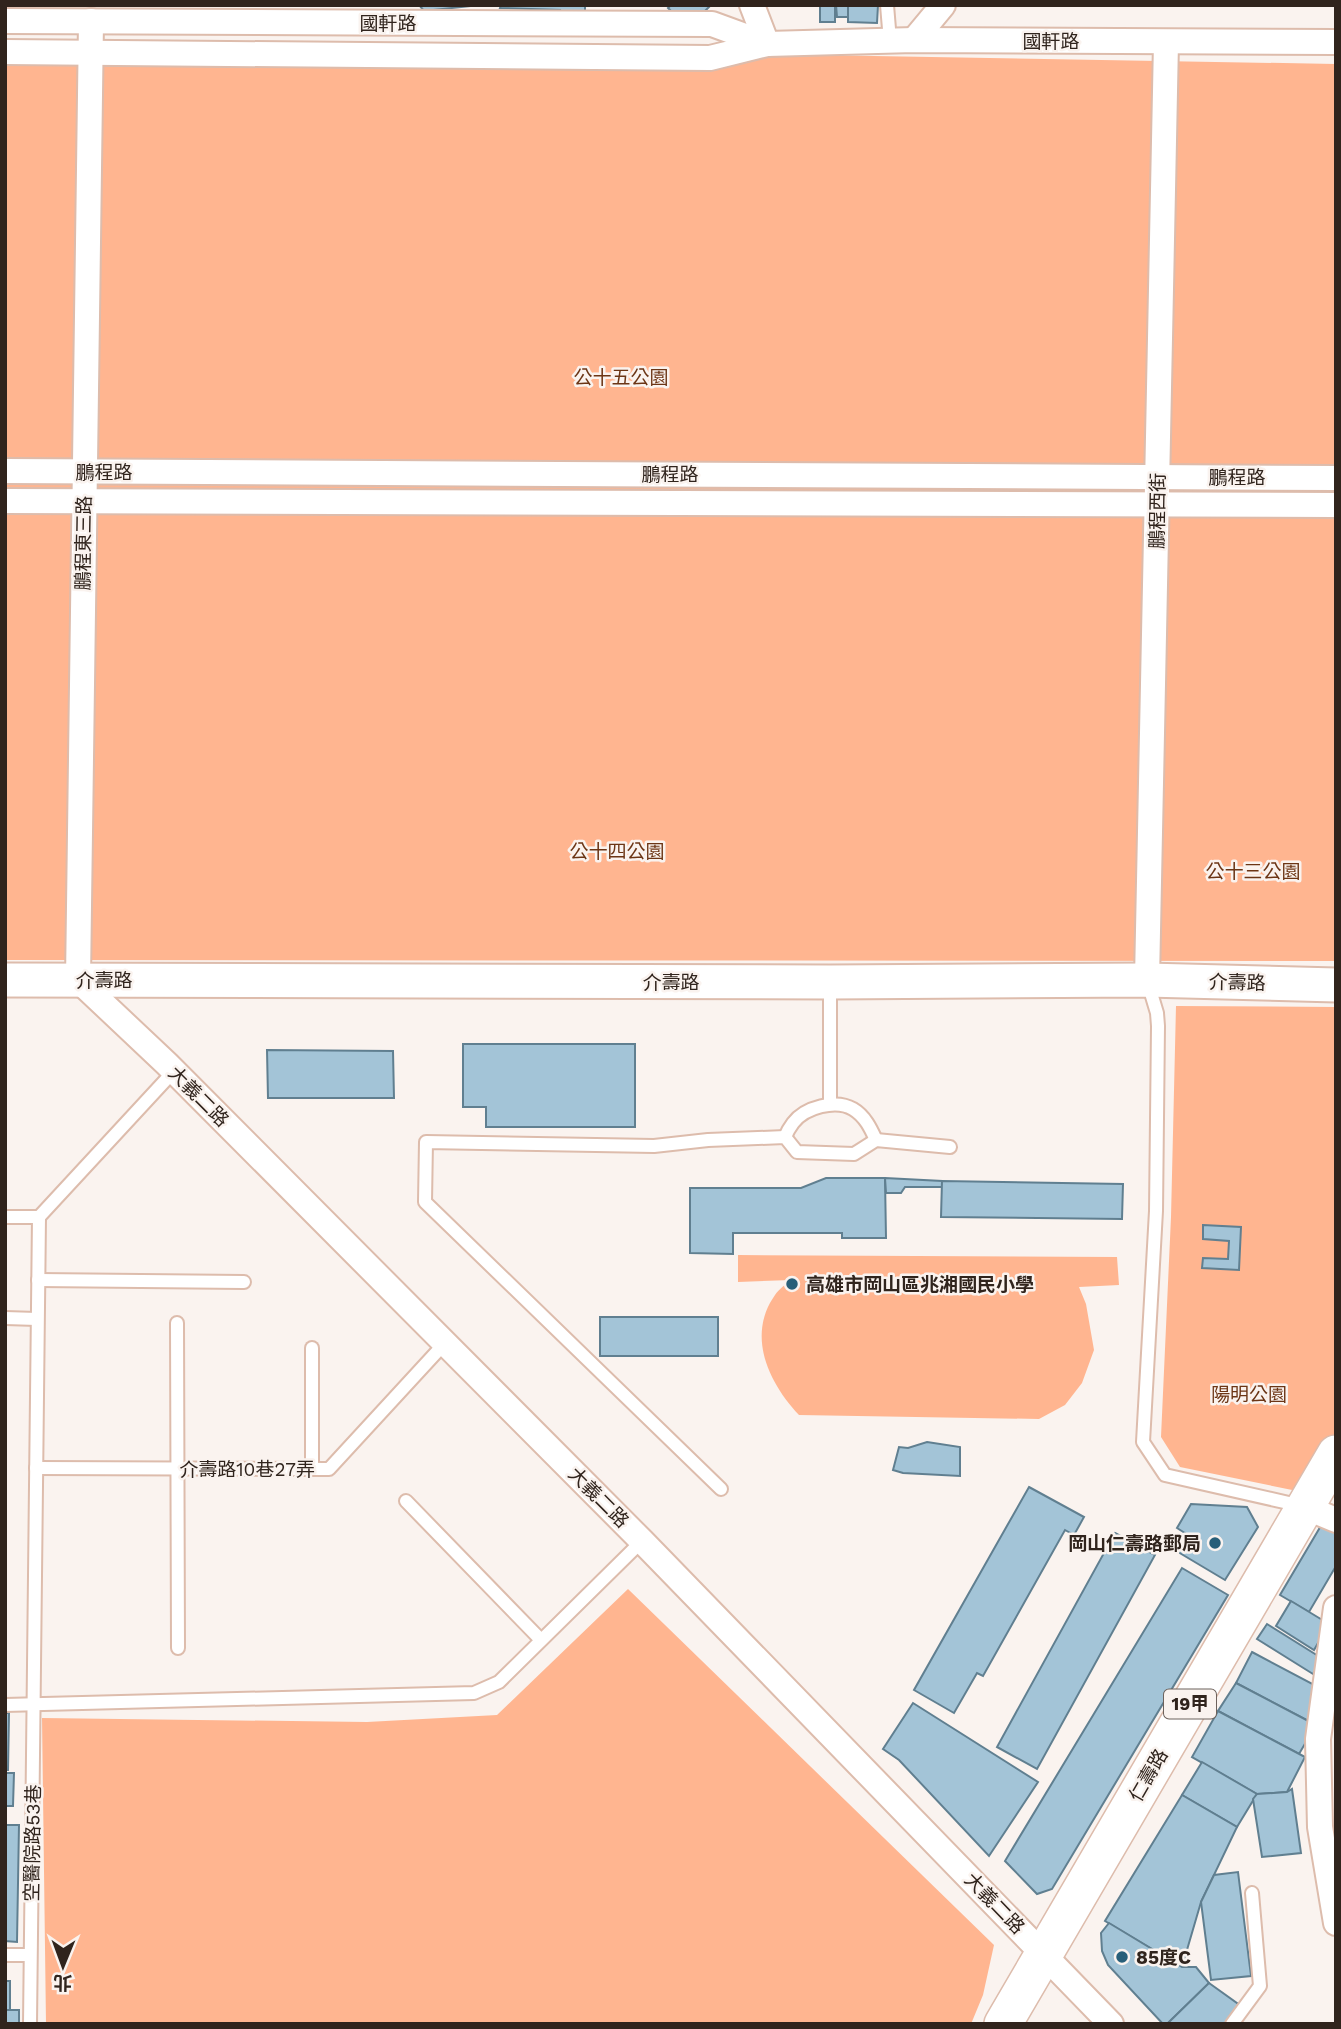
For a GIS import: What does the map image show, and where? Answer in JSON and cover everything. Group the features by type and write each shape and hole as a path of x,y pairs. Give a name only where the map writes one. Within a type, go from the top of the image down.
{"main road":[{"name":"介壽路","path":"5,980 1147,980 1336,985"},
{"name":"仁壽路","path":"1003,2024 1044,1953 1321,1513 1336,1454"}],"street":[{"path":"752,5 767,44"},
{"path":"902,40 943,5"},
{"name":"國軒路","path":"5,20 712,24 767,44"},
{"name":"鵬程東三路","path":"78,980 91,21"},
{"path":"392,55 394,23"},
{"name":"國軒路","path":"5,52 710,58 767,44 902,40 1336,42"},
{"name":"鵬程西街","path":"1147,980 1166,41"},
{"name":"鵬程路","path":"5,471 1336,478"},
{"name":"鵬程路","path":"5,501 1336,505"},
{"name":"大義二路","path":"78,980 174,1071 642,1541 1111,2024"},
{"path":"1336,1608 1318,1739 1320,1827 1336,1923"}],"lane":[{"path":"887,5 902,40"},
{"path":"1147,980 1158,1026 1156,1211 1143,1442 1165,1475 1321,1513"},
{"path":"830,982 830,1104"},
{"path":"33,1705 39,1217 174,1071"},
{"path":"785,1137 794,1121 807,1111 830,1104 853,1109 869,1125 876,1140"},
{"path":"785,1137 797,1152 854,1154 876,1140 950,1147"},
{"path":"721,1489 425,1202 426,1142 654,1146 708,1140 785,1137"},
{"path":"5,1217 39,1217"},
{"path":"38,1280 244,1282"},
{"path":"5,1318 37,1319"},
{"path":"177,1323 178,1648"},
{"name":"介壽路10巷27弄","path":"36,1468 329,1469 445,1343"},
{"path":"312,1348 312,1469"},
{"path":"406,1501 541,1640"},
{"path":"5,1705 474,1693 499,1682 642,1541"},
{"name":"空醫院路53巷","path":"30,2024 33,1705"},
{"path":"1232,2024 1260,1986 1252,1892"},
{"path":"5,1955 30,1955"}],"green space":[{"path":"5,54 816,55 1336,64 1336,961 5,960"},
{"name":"陽明公園","path":"1176,1006 1336,1007 1336,1443 1307,1493 1180,1467 1161,1437 1171,1217"},
{"path":"738,1255 1117,1257 1119,1285 1079,1287 1086,1304 1094,1350 1082,1383 1065,1405 1039,1419 799,1415 771,1374 762,1343 766,1311 777,1293 791,1280 738,1282"},
{"path":"628,1589 994,1945 983,1995 971,2024 46,2024 42,1718 367,1722 497,1715"}],"building":[{"path":"419,5 480,5 424,11"},
{"path":"501,5 585,5 585,16 559,16 560,10 500,8"},
{"path":"671,5 711,5 704,12 673,13 668,8"},
{"path":"820,5 835,5 835,22 820,22"},
{"path":"836,5 848,5 848,17 837,17"},
{"path":"848,5 878,5 877,23 848,22"},
{"path":"463,1044 635,1044 635,1127 486,1127 486,1107 463,1107"},
{"path":"267,1050 393,1051 394,1098 268,1098"},
{"path":"826,1178 885,1178 886,1238 842,1238 842,1233 733,1233 733,1254 690,1253 690,1188 801,1188"},
{"path":"885,1178 942,1181 942,1187 905,1187 901,1193 886,1193"},
{"path":"942,1181 1123,1184 1122,1219 941,1217"},
{"path":"1203,1225 1241,1227 1239,1270 1202,1268 1203,1258 1228,1259 1229,1241 1203,1239"},
{"path":"600,1317 718,1317 718,1356 600,1356"},
{"path":"927,1442 960,1447 960,1476 893,1470 899,1447 908,1448"},
{"path":"1029,1487 1084,1517 1074,1535 1065,1530 983,1676 977,1673 954,1713 914,1690"},
{"name":"岡山仁壽路郵局","path":"1191,1504 1247,1507 1258,1527 1225,1580 1178,1552 1188,1535 1177,1528"},
{"path":"1322,1524 1336,1531 1336,1566 1309,1612 1280,1595"},
{"path":"1115,1533 1155,1555 1037,1769 997,1747"},
{"path":"1182,1568 1228,1595 1052,1889 1037,1894 1005,1861"},
{"path":"1291,1601 1329,1624 1314,1650 1276,1626"},
{"path":"1267,1624 1323,1659 1313,1674 1257,1639"},
{"path":"1252,1652 1322,1689 1316,1725 1236,1683"},
{"path":"1236,1683 1316,1725 1299,1754 1218,1711"},
{"path":"913,1703 1038,1782 989,1856 899,1760 883,1749"},
{"path":"1218,1711 1305,1757 1287,1792 1257,1794 1192,1757"},
{"path":"5,1713 9,1713 8,1770 5,1770"},
{"path":"1202,1762 1257,1794 1237,1827 1182,1795"},
{"path":"5,1773 14,1773 13,1806 5,1806"},
{"path":"1292,1789 1301,1853 1262,1857 1253,1799 1257,1794 1287,1792"},
{"path":"1182,1795 1237,1827 1201,1902 1182,1967 1105,1921"},
{"path":"5,1825 19,1825 17,1942 5,1941"},
{"path":"1238,1872 1251,1976 1211,1980 1201,1902 1214,1875"},
{"path":"1109,1923 1182,1967 1196,1967 1209,1983 1167,2024 1163,2024 1108,1965 1102,1951 1101,1933"},
{"path":"5,1981 10,1981 10,2010 5,2010"},
{"path":"1209,1983 1241,2006 1225,2024 1167,2024"},
{"path":"5,2010 19,2010 19,2024 5,2024"}],"place":[{"name":"高雄市岡山區兆湘國民小學","path":"792,1284"},
{"name":"岡山仁壽路郵局","path":"1215,1543"},
{"name":"85度C","path":"1122,1957"}],"park label":[{"name":"公十五公園","path":"621,377"},
{"name":"公十四公園","path":"617,851"},
{"name":"公十三公園","path":"1253,871"}]}
